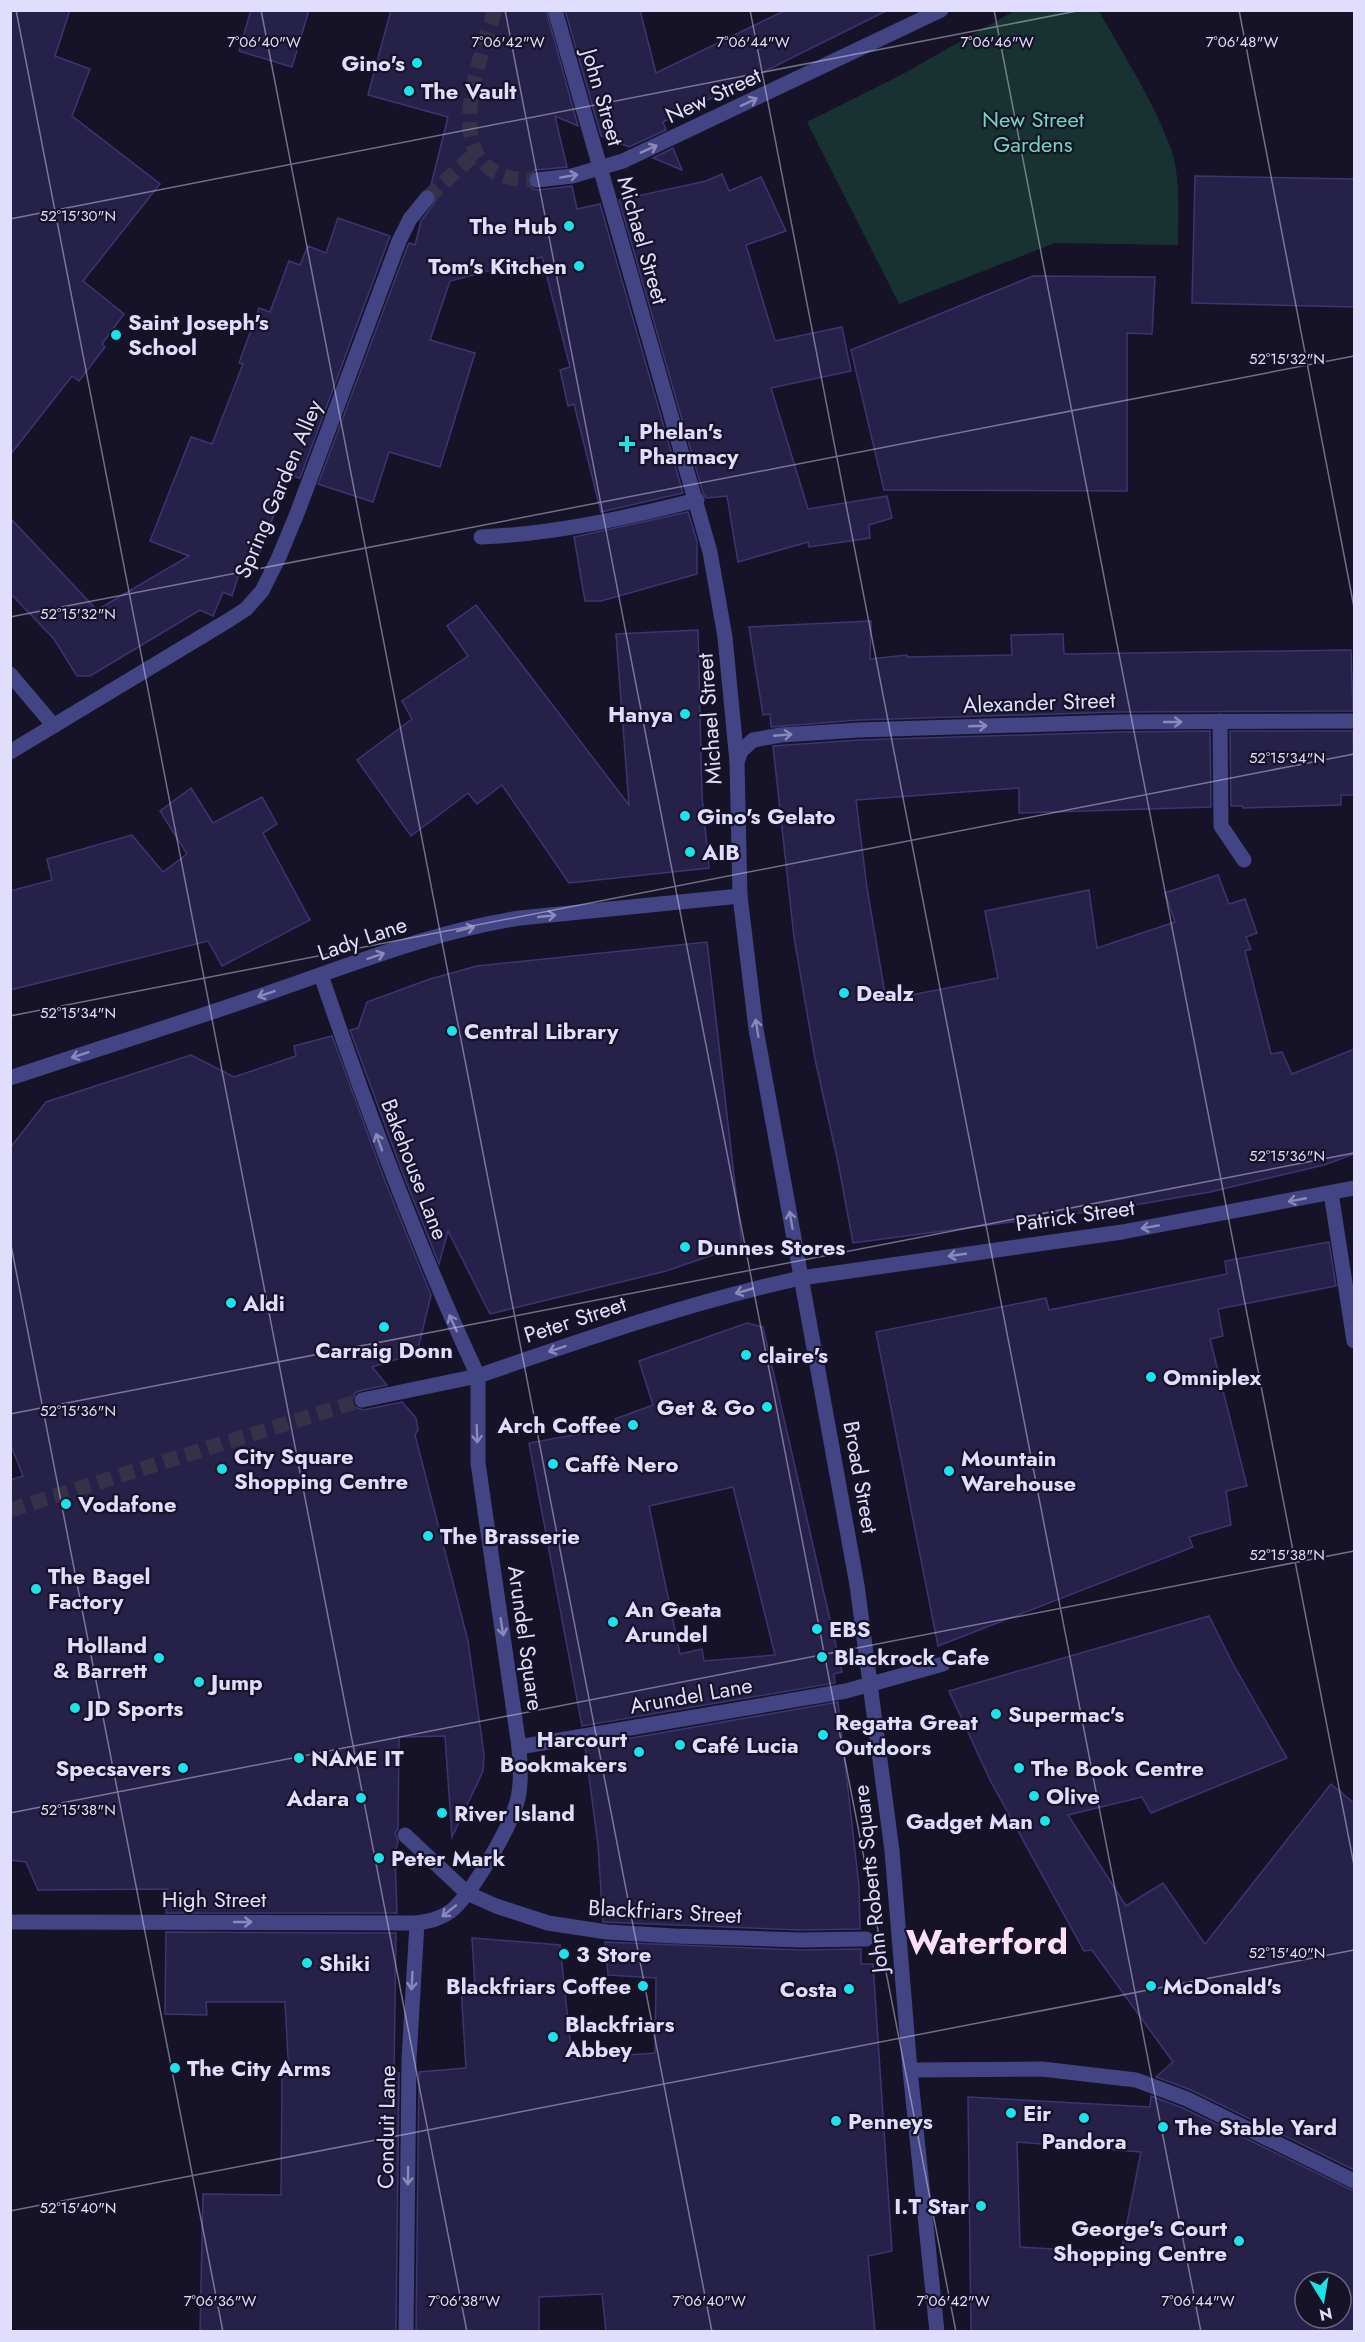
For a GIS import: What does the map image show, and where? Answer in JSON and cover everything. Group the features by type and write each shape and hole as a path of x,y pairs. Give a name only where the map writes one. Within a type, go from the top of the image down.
{"street":[{"name":"John Street","path":"537,180 572,176 600,169 555,10"},
{"name":"New Street","path":"600,169 662,143 941,10"},
{"name":"Michael Street","path":"600,169 697,500 710,552 725,637 737,762 740,896 756,1029 801,1278"},
{"name":"Spring Garden Alley","path":"10,752 229,620 246,609 262,591 298,511 399,241 410,219 427,198"},
{"path":"481,537 514,536 583,526 697,500"},
{"path":"10,674 54,726"},
{"name":"Alexander Street","path":"737,762 741,751 753,740 781,735 995,725 1354,721"},
{"path":"1220,722 1221,826 1244,860"},
{"name":"Lady Lane","path":"10,1078 198,1018 444,934 489,923 740,896"},
{"name":"Bakehouse Lane","path":"321,975 386,1162 446,1307 478,1376"},
{"name":"Patrick Street","path":"801,1278 1122,1232 1354,1188"},
{"path":"1332,1193 1354,1341"},
{"name":"Peter Street","path":"362,1400 478,1376 658,1316 752,1289 801,1278"},
{"name":"Broad Street","path":"801,1278 857,1585 870,1685"},
{"name":"Arundel Square","path":"417,1923 440,1918 452,1910 467,1893 500,1842 514,1814 520,1784 519,1747 478,1463 478,1376"},
{"name":"Arundel Lane","path":"519,1747 846,1691 943,1664"},
{"name":"John Roberts Square","path":"870,1685 892,1851 912,2094 938,2331"},
{"path":"405,1835 467,1893"},
{"name":"Blackfriars Street","path":"467,1893 521,1915 574,1928 731,1938 866,1939"},
{"name":"High Street","path":"10,1922 417,1923"},
{"name":"Conduit Lane","path":"406,2331 409,2059 417,1923"},
{"path":"910,2070 1042,2069 1136,2080 1187,2099 1354,2181"}],"green space":[{"name":"New Street Gardens","path":"1016,10 1099,11 1148,97 1171,149 1178,184 1178,245 1055,243 899,304 807,122 901,75"}],"building":[{"path":"10,10 70,10 55,56 90,69 72,116 160,184 83,281 124,314 102,344 105,347 79,381 72,376 10,455"},
{"path":"251,10 309,10 292,67 239,51"},
{"path":"391,10 546,10 578,126 555,116 567,167 535,170 528,176 527,182 533,189 538,190 572,186 577,209 600,204 683,493 601,512 574,404 568,406 560,370 570,367 542,257 450,281 430,340 475,353 440,467 389,452 373,502 318,484 408,245 409,243 415,245 421,221 437,199 436,194 430,189 448,117 368,95"},
{"path":"565,10 640,10 656,73 786,10 888,10 663,122 666,130 629,147 601,136"},
{"path":"673,148 682,170 653,158"},
{"path":"722,174 729,191 761,177 786,231 746,245 775,341 842,327 851,371 771,388 808,509 887,496 892,518 869,525 870,538 809,547 808,542 738,562 727,496 706,498 703,493 619,200 706,181"},
{"path":"1195,176 1354,179 1354,307 1192,303"},
{"path":"338,218 390,236 300,478 289,475 251,576 240,571 232,596 223,592 213,616 200,610 90,676 77,676 54,639 10,593 10,518 97,610 189,556 150,541 191,437 212,444 243,364 239,363 259,308 270,312 289,261 300,265 308,246 326,253"},
{"path":"1033,276 1155,277 1152,334 1127,333 1127,491 884,490 851,350"},
{"path":"688,512 697,541 697,574 601,601 585,601 574,537"},
{"path":"476,605 629,805 616,634 698,630 702,796 709,868 569,883 502,785 477,804 468,793 411,836 357,760 412,719 402,701 468,656 447,626"},
{"path":"871,621 870,659 907,655 907,657 1012,655 1011,635 1063,634 1064,654 1351,650 1353,711 1118,712 859,720 771,727 770,714 763,715 749,627"},
{"path":"1210,731 1211,807 1019,813 1019,788 856,800 867,888 886,1000 998,978 985,911 1089,890 1097,948 1175,922 1165,893 1218,875 1229,904 1245,899 1257,933 1246,937 1251,949 1245,951 1271,1054 1282,1052 1292,1074 1354,1049 1354,1154 1324,1165 1210,1192 1117,1208 853,1243 815,1059 794,937 773,746 859,740"},
{"path":"1230,731 1353,731 1354,795 1341,795 1341,805 1243,808 1242,806 1231,806"},
{"path":"191,788 213,823 262,797 277,824 263,833 310,920 222,966 208,941 10,990 10,891 52,880 47,859 132,835 163,872 187,854 160,811"},
{"path":"707,942 742,1245 666,1271 490,1314 448,1231 439,1264 350,1030 358,1028 367,1002 430,979 477,966"},
{"name":"City Square Shopping Centre","path":"332,1036 385,1181 431,1295 417,1353 372,1367 387,1385 359,1391 355,1393 352,1401 355,1407 363,1410 402,1402 416,1418 418,1430 415,1435 468,1641 484,1754 483,1771 452,1837 445,1736 399,1737 398,1829 395,1833 398,1841 395,1854 397,1913 166,1913 167,1889 38,1890 26,1862 10,1860 10,1480 23,1476 10,1443 10,1148 46,1102 191,1055 234,1077 296,1056 294,1046"},
{"path":"1329,1242 1336,1286 1218,1309 1223,1336 1210,1339 1247,1486 1226,1491 1231,1525 1189,1537 1193,1547 938,1646 876,1332 1046,1298 1049,1310 1227,1274 1225,1261"},
{"path":"747,1323 763,1327 842,1672 834,1674 835,1683 582,1726 529,1443 618,1427 615,1419 653,1405 639,1361","holes":["733,1487 775,1655 704,1661 702,1649 680,1654 649,1506"]},
{"path":"1209,1616 1233,1664 1287,1758 1151,1813 1142,1797 1068,1815 1126,1906 1163,1883 1205,1944 1331,1784 1354,1803 1354,2170 1191,2090 1156,2077 1173,2062 1092,1950 1084,1951 991,1782 949,1691"},
{"path":"838,1702 859,1886 860,1929 800,1930 603,1922 598,1845 585,1746"},
{"path":"166,1932 396,1933 394,2073 399,2073 396,2331 200,2331 203,2194 281,2195 282,2076 289,2076 285,2002 206,2002 207,2015 165,2014"},
{"path":"472,1938 560,1945 572,2059 655,2053 656,1978 608,1975 605,1942 800,1950 861,1949 861,1964 873,1964 892,2251 868,2256 875,2331 606,2331 602,2294 539,2297 539,2331 416,2331 419,2072 466,2068 461,1987 475,1987"},
{"path":"1151,2096 1183,2108 1354,2191 1354,2331 971,2331 968,2097 1150,2107","holes":["1017,2142 1141,2152 1121,2253 1020,2247"]}],"tunnel":[{"path":"495,10 472,91 470,118 472,143 483,163 504,176 537,180"},
{"path":"427,198 477,152"},
{"path":"10,1510 362,1400"}],"place":[{"name":"Gino's","path":"417,63"},
{"name":"The Vault","path":"409,91"},
{"name":"The Hub","path":"569,226"},
{"name":"Tom's Kitchen","path":"579,266"},
{"name":"Saint Joseph's School","path":"116,335"},
{"name":"Phelan's Pharmacy","path":"627,444"},
{"name":"Hanya","path":"685,714"},
{"name":"Gino's Gelato","path":"685,816"},
{"name":"AIB","path":"690,852"},
{"name":"Dealz","path":"844,993"},
{"name":"Central Library","path":"452,1031"},
{"name":"Dunnes Stores","path":"685,1247"},
{"name":"Aldi","path":"231,1303"},
{"name":"Carraig Donn","path":"384,1327"},
{"name":"claire's","path":"746,1355"},
{"name":"Omniplex","path":"1151,1377"},
{"name":"Get & Go","path":"767,1407"},
{"name":"Arch Coffee","path":"633,1425"},
{"name":"Caffè Nero","path":"553,1464"},
{"name":"City Square Shopping Centre","path":"222,1469"},
{"name":"Mountain Warehouse","path":"949,1471"},
{"name":"Vodafone","path":"66,1504"},
{"name":"The Brasserie","path":"428,1536"},
{"name":"The Bagel Factory","path":"36,1589"},
{"name":"An Geata Arundel","path":"613,1622"},
{"name":"EBS","path":"817,1629"},
{"name":"Blackrock Cafe","path":"822,1657"},
{"name":"Holland & Barrett","path":"159,1658"},
{"name":"Jump","path":"199,1682"},
{"name":"JD Sports","path":"75,1708"},
{"name":"Supermac's","path":"996,1714"},
{"name":"Regatta Great Outdoors","path":"823,1735"},
{"name":"Café Lucia","path":"680,1745"},
{"name":"Harcourt Bookmakers","path":"639,1752"},
{"name":"NAME IT","path":"299,1758"},
{"name":"Specsavers","path":"183,1768"},
{"name":"The Book Centre","path":"1019,1768"},
{"name":"Olive","path":"1034,1796"},
{"name":"Adara","path":"361,1798"},
{"name":"River Island","path":"442,1813"},
{"name":"Gadget Man","path":"1045,1821"},
{"name":"Peter Mark","path":"379,1858"},
{"name":"3 Store","path":"564,1954"},
{"name":"Shiki","path":"307,1963"},
{"name":"Blackfriars Coffee","path":"643,1986"},
{"name":"McDonald's","path":"1151,1986"},
{"name":"Costa","path":"849,1989"},
{"name":"Blackfriars Abbey","path":"553,2037"},
{"name":"The City Arms","path":"175,2068"},
{"name":"Eir","path":"1011,2113"},
{"name":"Pandora","path":"1084,2118"},
{"name":"Penneys","path":"836,2121"},
{"name":"The Stable Yard","path":"1163,2127"},
{"name":"I.T Star","path":"981,2206"},
{"name":"George's Court Shopping Centre","path":"1239,2241"}],"district":[{"name":"Waterford","path":"987,1942"}]}
